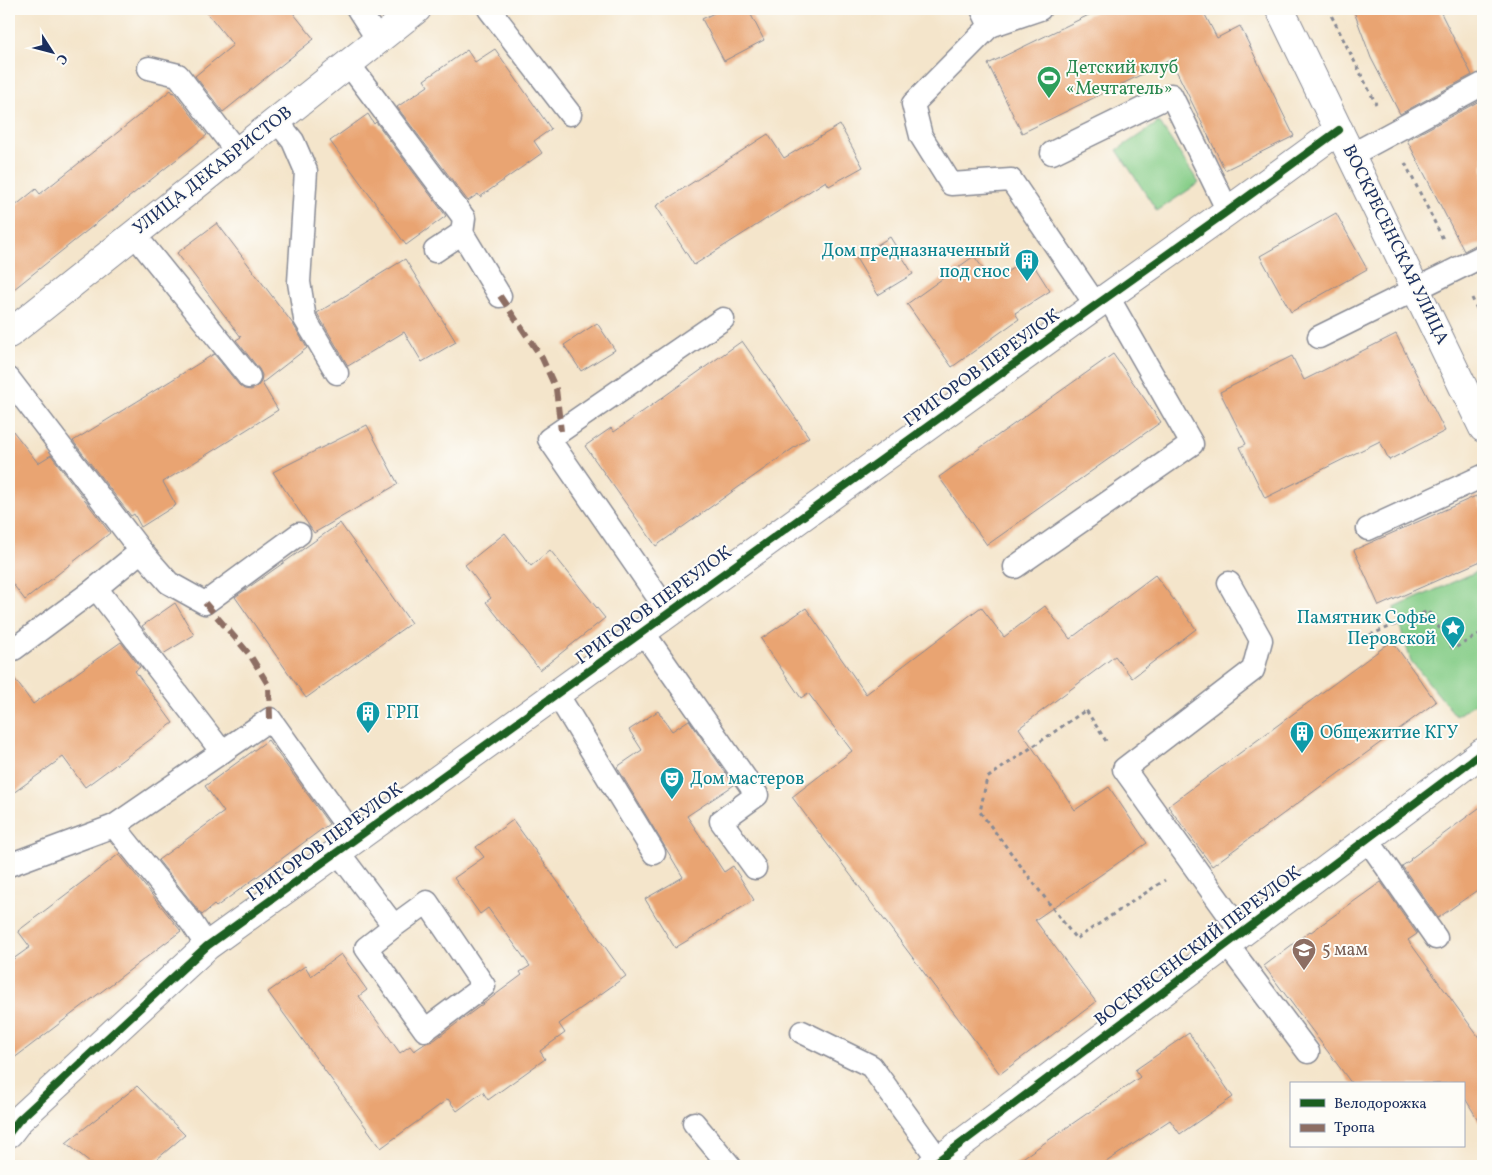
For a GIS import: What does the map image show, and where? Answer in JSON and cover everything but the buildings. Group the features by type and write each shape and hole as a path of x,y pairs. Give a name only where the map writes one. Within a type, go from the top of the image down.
{"street":[{"name":"УЛИЦА ДЕКАБРИСТОВ","path":"9,334 417,9"},
{"name":"ВОСКРЕСЕНСКАЯ УЛИЦА","path":"1280,9 1483,428"},
{"name":"ГРИГОРОВ ПЕРЕУЛОК","path":"9,1133 19,1120 207,946 1228,212 1339,130"},
{"name":"ВОСКРЕСЕНСКИЙ ПЕРЕУЛОК","path":"935,1163 1483,752"}],"lane":[{"path":"358,9 378,40"},
{"path":"489,9 570,114"},
{"path":"1015,567 1192,444 1102,301 1011,180 951,184 922,136 914,104 986,17 1040,9"},
{"path":"348,63 464,218 462,233 500,296"},
{"path":"149,68 178,75 236,152"},
{"path":"1351,154 1483,84"},
{"path":"1052,153 1171,95 1228,212"},
{"path":"277,120 293,142 306,170 299,282 305,318 337,373"},
{"path":"434,251 462,233"},
{"path":"134,234 248,377"},
{"path":"1319,337 1483,256"},
{"path":"669,613 549,439 723,319"},
{"path":"9,380 141,551 169,583 205,603 299,534"},
{"path":"1368,528 1483,476"},
{"path":"9,643 14,649 96,588 141,551"},
{"path":"1229,583 1261,640 1253,670 1124,769 1191,862 1235,938 1308,1052"},
{"path":"96,588 222,752"},
{"path":"643,632 757,795 721,821 755,868"},
{"path":"557,694 654,853"},
{"path":"9,865 114,826 270,719 394,926"},
{"path":"114,826 192,924 207,946"},
{"path":"1367,839 1436,938"},
{"path":"427,902 484,986 425,1030 366,948 394,926 427,902"},
{"path":"802,1032 871,1066 935,1163"},
{"path":"694,1123 730,1166"}],"path":[{"path":"1370,635 1428,611 1453,649 1483,632"},
{"path":"1124,769 1086,710 987,778 980,812 1076,939 1191,862"}],"green space":[{"path":"1159,122 1199,183 1157,211 1117,150"},
{"path":"1483,569 1483,698 1456,716 1411,661 1394,608"}],"marked path":[{"path":"500,296 542,358 556,389 561,431"},
{"path":"205,603 250,655 269,686 270,719"}],"cycle path":[{"path":"9,1133 19,1120 207,946 1339,130"},
{"path":"931,1166 1483,752"}],"place":[{"name":"Детский клуб «Мечтатель»","path":"1049,99"},
{"name":"Дом предназначенный под снос","path":"1027,282"},
{"name":"Памятник Софье Перовской","path":"1453,649"},
{"name":"ГРП","path":"368,734"},
{"name":"Общежитие КГУ","path":"1302,754"},
{"name":"Дом мастеров","path":"672,800"},
{"name":"5 мам","path":"1304,971"}]}
